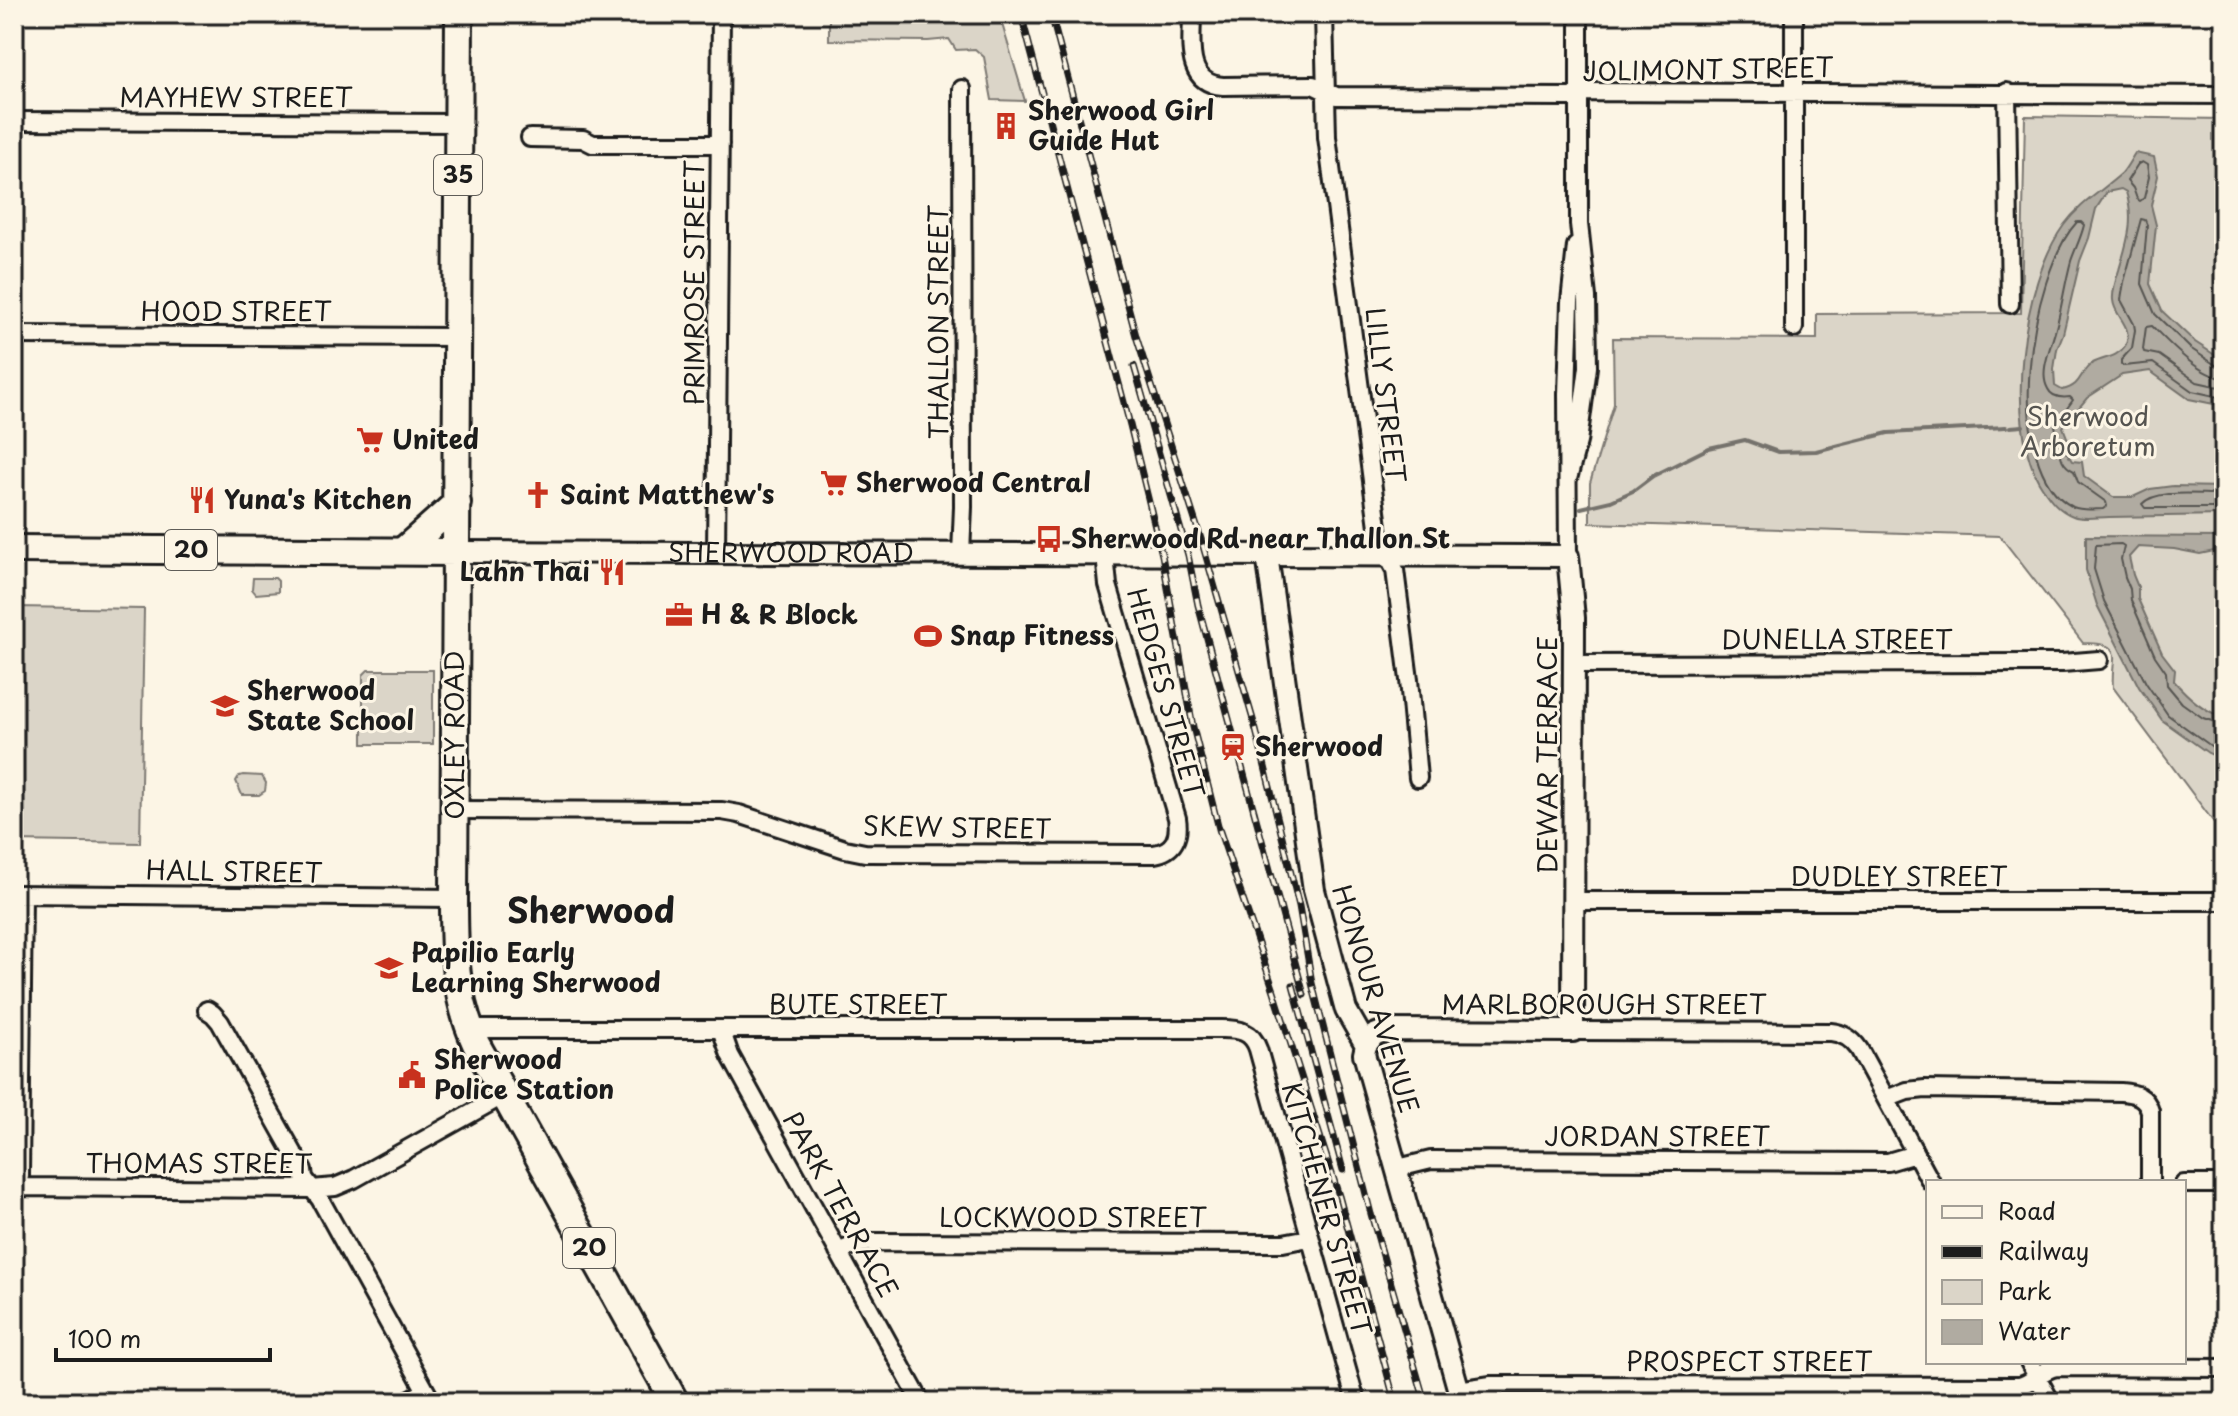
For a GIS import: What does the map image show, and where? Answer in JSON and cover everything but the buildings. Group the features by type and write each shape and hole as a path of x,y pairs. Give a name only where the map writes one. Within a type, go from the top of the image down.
{"main road":[{"name":"OXLEY ROAD","path":"459,14 454,810 456,978 469,1029 675,1402"},
{"path":"403,551 457,503"},
{"name":"SHERWOOD ROAD","path":"14,549 457,552"}],"street":[{"name":"PRIMROSE STREET","path":"716,553 721,14"},
{"name":"JOLIMONT STREET","path":"1192,14 1192,59 1199,76 1210,83 1313,85 1336,96 1570,97 1587,92 2224,95"},
{"name":"LILLY STREET","path":"1324,14 1327,137 1380,542 1395,570 1418,778"},
{"name":"DEWAR TERRACE","path":"1573,1031 1574,664 1566,439 1568,346 1579,224 1579,14"},
{"path":"1794,14 1794,328"},
{"name":"THALLON STREET","path":"961,554 962,89"},
{"path":"2007,92 2010,304"},
{"name":"MAYHEW STREET","path":"14,121 458,123"},
{"path":"530,138 583,139 593,144 720,144"},
{"name":"HOOD STREET","path":"14,335 459,337"},
{"name":"SHERWOOD ROAD","path":"457,552 1568,556"},
{"name":"HEDGES STREET","path":"1105,555 1108,585 1177,818 1178,831 1174,843"},
{"name":"HONOUR AVENUE","path":"1267,555 1314,890 1346,1010 1366,1045 1364,1054 1460,1396"},
{"name":"DUNELLA STREET","path":"1574,664 2062,663 2099,660"},
{"name":"SKEW STREET","path":"454,810 722,811 865,853 1154,854 1164,852 1174,843"},
{"path":"15,1189 20,1176 18,894"},
{"name":"HALL STREET","path":"18,894 454,898"},
{"name":"DUDLEY STREET","path":"1573,901 2224,901"},
{"path":"207,1010 220,1022 303,1170 304,1178 320,1199 429,1396 405,1402"},
{"name":"BUTE STREET","path":"469,1029 1232,1029 1245,1032"},
{"name":"PARK TERRACE","path":"721,1029 730,1055 921,1402"},
{"name":"MARLBOROUGH STREET","path":"1366,1045 1374,1035 1387,1030 1831,1032 1847,1037 1856,1045 1886,1099"},
{"name":"KITCHENER STREET","path":"1245,1032 1256,1042 1356,1402"},
{"path":"1930,1180 1886,1099 1907,1091 1925,1089 2121,1092 2137,1095 2146,1101 2150,1111 2150,1180"},
{"name":"THOMAS STREET","path":"15,1189 335,1187 504,1095"},
{"name":"JORDAN STREET","path":"1398,1168 1431,1160 1888,1162 1915,1154"},
{"path":"2186,1184 2224,1184"},
{"name":"LOCKWOOD STREET","path":"838,1252 871,1242 1283,1243 1309,1238"},
{"name":"PROSPECT STREET","path":"1460,1396 1491,1385 2019,1386 2028,1384 2033,1369 2224,1368"},
{"path":"2033,1369 2051,1402"},
{"path":"14,1401 112,1402"}],"green space":[{"path":"829,14 999,14 1025,101 992,100 984,57 975,49 956,50 949,39 829,40"},
{"name":"Sherwood Arboretum","path":"2025,116 2224,119 2224,836 2113,687 2114,654 2111,649 2083,643 2000,536 1590,523 1590,483 1614,404 1613,338 1817,339 1817,314 2021,313"},
{"path":"253,578 275,578 278,592 256,594 252,589"},
{"path":"17,607 144,609 140,843 14,841"},
{"path":"368,670 433,670 433,744 363,744 363,675"},
{"path":"243,775 262,776 266,783 265,791 259,795 242,795 236,781"}],"water":[{"path":"2135,153 2154,157 2158,176 2151,205 2156,225 2150,284 2162,311 2195,342 2224,361 2224,406 2189,399 2150,371 2122,375 2087,398 2063,427 2068,440 2067,453 2072,461 2082,462 2084,476 2113,497 2133,497 2150,489 2173,486 2224,487 2224,515 2077,517 2063,511 2052,500 2030,461 2023,429 2021,393 2028,317 2037,282 2049,250 2070,217 2122,173","holes":["2121,189 2126,192 2130,212 2129,231 2113,296 2114,306 2126,328 2125,346 2118,353 2093,363 2078,382 2062,390 2055,386 2057,349 2096,209 2107,192"]},
{"path":"2086,536 2224,537 2224,549 2200,554 2138,547 2129,557 2138,587 2138,599 2162,653 2175,670 2174,681 2197,703 2224,718 2224,760 2208,753 2162,720 2139,687 2097,605 2086,570"}],"waterway":[{"path":"2010,427 2023,426"},
{"path":"1581,508 1611,501 1633,491 1653,476 1709,448 1745,440 1778,452 1816,451 1888,433 2006,427"}],"railway":[{"path":"1021,14 1162,555 1193,727 1219,829 1339,1196 1395,1402"},
{"path":"1051,14 1136,336 1201,539 1256,730 1299,906 1312,983 1371,1214 1425,1402"},
{"path":"1134,366 1188,555 1198,605 1304,995"},
{"path":"1293,985 1343,1170"}],"place":[{"name":"Sherwood Girl Guide Hut","path":"1006,126"},
{"name":"United","path":"370,440"},
{"name":"Sherwood Central","path":"834,483"},
{"name":"Saint Matthew's","path":"538,495"},
{"name":"Yuna's Kitchen","path":"202,500"},
{"name":"Sherwood Rd near Thallon St","path":"1049,539"},
{"name":"Lahn Thai","path":"612,572"},
{"name":"H & R Block","path":"679,615"},
{"name":"Snap Fitness","path":"928,636"},
{"name":"Sherwood State School","path":"225,706"},
{"name":"Sherwood","path":"1233,747"},
{"name":"Papilio Early Learning Sherwood","path":"389,968"},
{"name":"Sherwood Police Station","path":"412,1075"}],"district":[{"name":"Sherwood","path":"591,911"}]}
